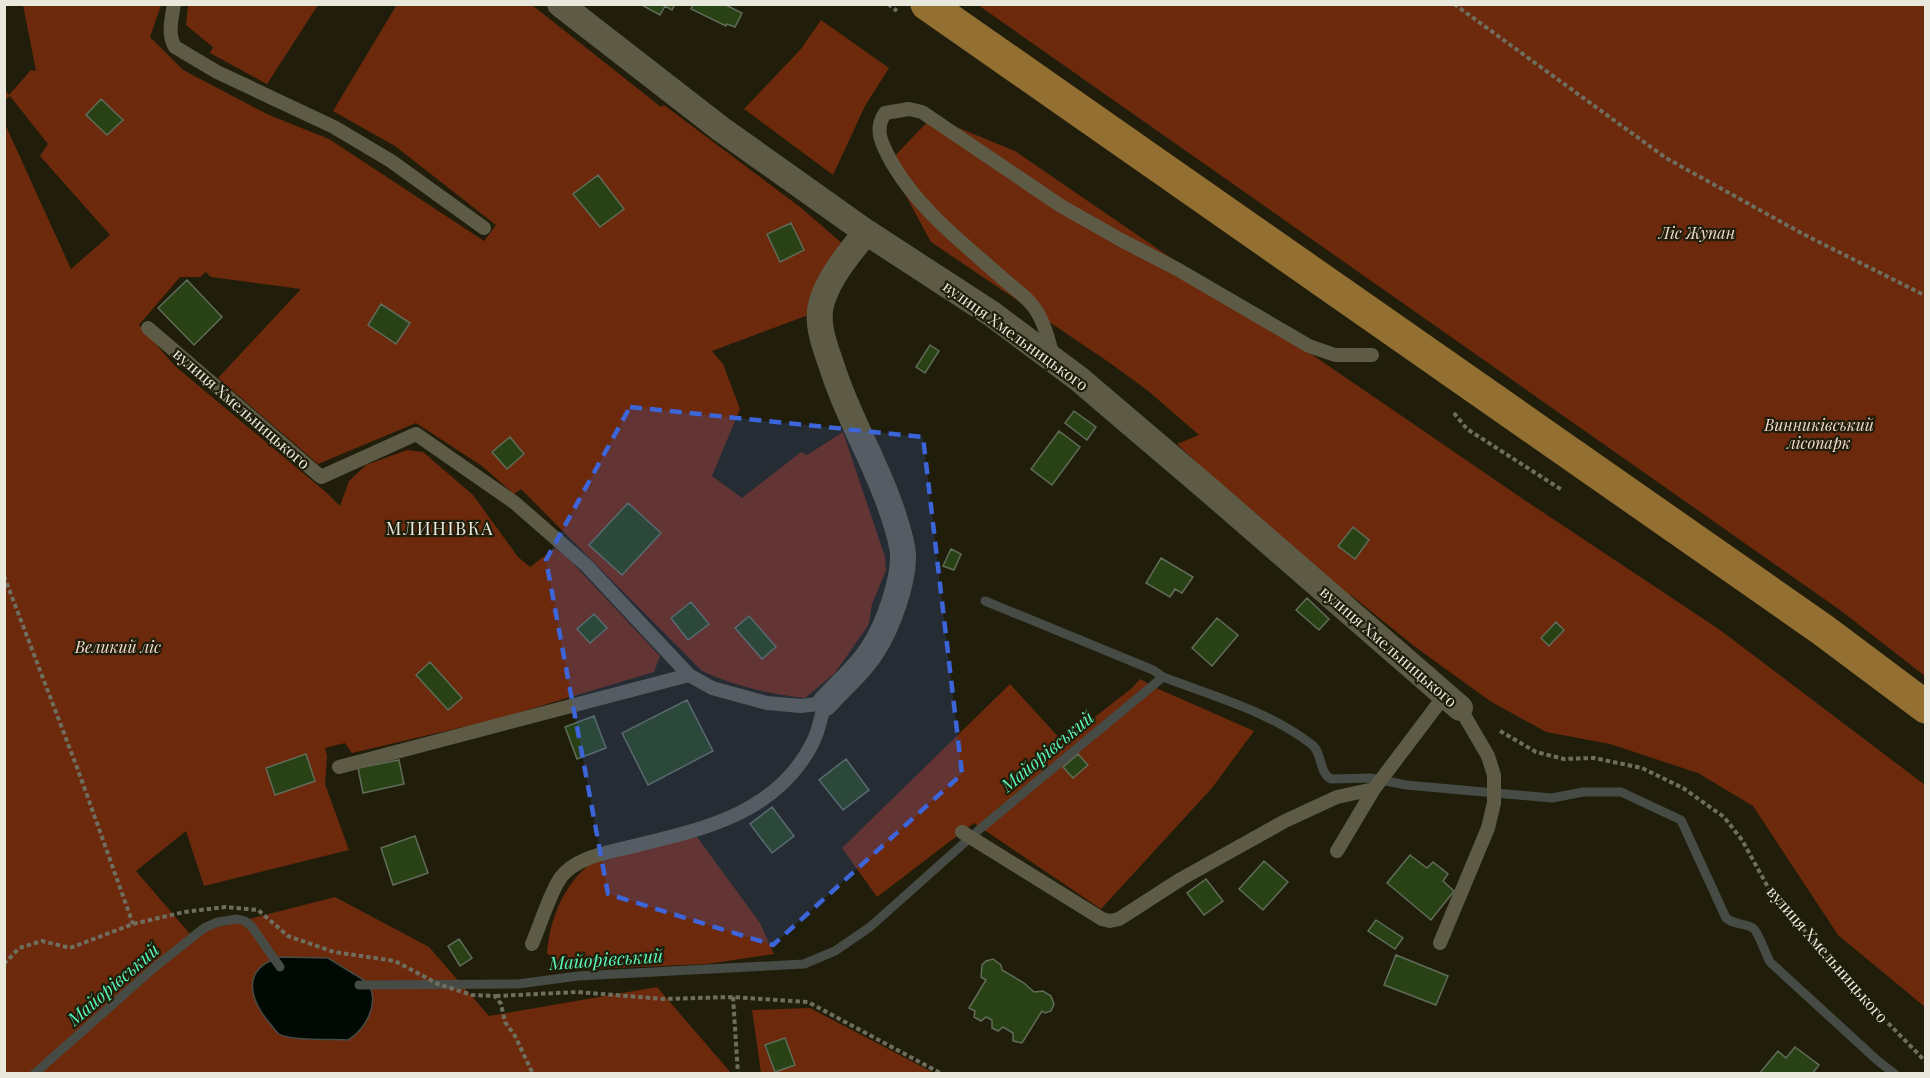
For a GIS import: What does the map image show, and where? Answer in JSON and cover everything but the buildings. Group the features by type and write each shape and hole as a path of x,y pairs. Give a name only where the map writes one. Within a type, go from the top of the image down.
{"main road":[{"path":"927,4 1785,603 1926,706"}],"street":[{"name":"вулиця Хмельницького","path":"560,4 721,129 866,232 992,314 1079,379 1453,702"},
{"path":"825,703 860,666 878,639 900,584 903,554 900,536 886,492 837,384 820,330 822,303 834,273 866,232"}],"lane":[{"path":"174,4 170,34 170,40 174,46 217,72 334,127 391,161 484,228"},
{"path":"1054,361 1044,325 1033,305 965,245 904,184 881,143 879,131 881,119 885,113 909,109 922,112 1061,206 1177,269 1309,346 1335,355 1372,355"},
{"name":"вулиця Хмельницького","path":"148,327 321,477 416,434 515,503 577,557 689,675 712,688 767,703 801,706 825,703"},
{"path":"339,767 689,675"},
{"path":"1337,851 1379,783 1453,702 1488,756 1494,775 1494,792 1488,828 1440,943"},
{"path":"532,944 561,878 572,867 599,854 704,829 727,819 776,790 797,769 814,741 825,703"},
{"path":"967,836 1102,919 1110,921 1119,919 1190,874 1286,821 1337,797 1379,783"}],"path":[{"path":"1454,4 1666,158 1803,234 1926,296"},
{"path":"1467,429 1571,496"},
{"path":"4,576 78,770 133,924"},
{"name":"вулиця Хмельницького","path":"1453,702 1536,752 1564,759 1594,758 1642,768 1683,788 1724,817 1742,840 1769,888 1857,991 1926,1062"},
{"path":"4,964 19,948 42,941 70,948 133,924 184,912 225,907 258,910 288,936 334,952 395,961 438,984 472,995 578,992 663,999 733,997 808,1002 942,1074"},
{"path":"495,996 501,1004 505,1022 515,1036 533,1074"},
{"path":"733,997 738,1074"}],"highlighted area":[{"path":"630,407 923,437 962,774 773,945 608,894 546,560"}],"green space":[{"path":"188,4 318,5 267,84 210,53 213,47 186,25"},
{"name":"Великий ліс","path":"23,5 161,5 150,37 183,70 269,115 329,139 484,241 496,225 395,146 333,111 395,5 532,5 661,107 664,105 800,207 844,245 811,314 712,351 723,364 740,409 712,476 742,498 801,452 807,455 843,432 885,557 886,570 872,604 869,624 835,673 805,698 752,689 702,671 521,489 514,494 482,466 416,423 318,464 218,378 301,289 211,277 206,272 200,277 180,277 139,325 175,366 340,506 349,481 366,465 407,450 423,452 473,495 518,557 530,567 555,548 568,558 660,656 654,672 497,719 352,753 345,743 325,748 327,756 325,784 349,850 204,886 186,831 136,871 190,934 335,897 429,947 489,1016 657,987 731,1073 5,1073 5,124 71,269 110,235 40,156 48,144 10,96 5,100 4,89 9,95 31,70 36,71"},
{"name":"Ліс Жупан","path":"978,5 1925,5 1925,676 1840,610"},
{"path":"821,20 889,68 865,106 833,175 744,109 801,49"},
{"path":"932,117 1015,151 1520,497 1720,630 1925,785 1925,1007 1838,935 1753,806 1698,773 1610,744 1546,732 1490,701 1414,646 1351,595 1346,602 1177,444 1199,435 1147,390 931,242 888,163"},
{"path":"1140,679 1254,731 1212,788 1101,909 974,823 877,897 842,848 1010,684 1063,742 1132,688"},
{"path":"697,837 760,923 774,954 707,964 564,970 547,953 552,926 562,900 577,876 598,858"},
{"path":"810,1008 934,1073 761,1073 752,1010"}],"shaded area":[{"path":"281,957 328,958 367,982 371,990 372,1006 361,1029 348,1040 292,1038 279,1034 260,1010 253,991 253,982 260,967"}],"waterway":[{"path":"985,601 1153,670 1163,677 1240,705 1277,722 1315,748 1324,772 1331,779 1371,778 1406,785 1552,798 1583,792 1621,792 1681,820 1726,918 1753,928 1770,962 1895,1074"},
{"name":"Майорівський","path":"359,985 518,984 578,976 804,964 835,951 870,927 981,828 1163,677"},
{"name":"Майорівський","path":"34,1074 155,967 204,928 218,922 237,919 245,921 252,927 280,967"}],"district":[{"name":"МЛИНІВКА","path":"440,528"}],"park label":[{"name":"Винниківський лісопарк","path":"1819,433"}]}
